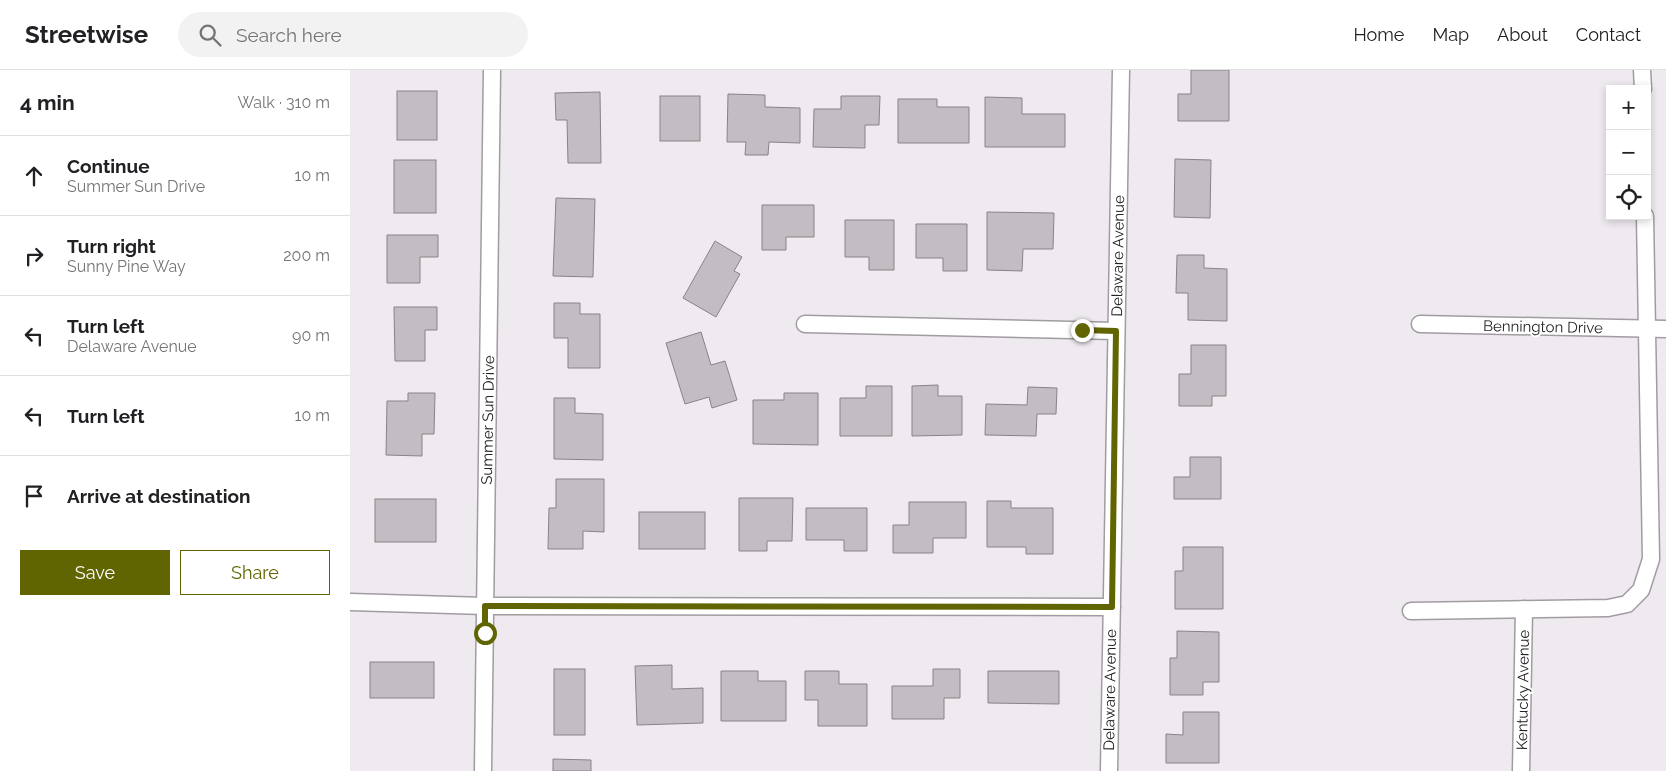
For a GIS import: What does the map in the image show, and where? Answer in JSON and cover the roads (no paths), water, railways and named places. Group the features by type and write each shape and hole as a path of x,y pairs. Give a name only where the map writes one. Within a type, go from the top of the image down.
{"street":[{"name":"Summer Sun Drive","path":"483,771 492,70"},
{"name":"Delaware Avenue","path":"1109,771 1121,70"},
{"path":"1642,70 1643,85"},
{"path":"1411,610 1608,608 1627,604 1641,590 1651,559 1645,220"},
{"path":"804,324 1116,331"},
{"name":"Bennington Drive","path":"1420,324 1666,329"},
{"path":"350,602 485,606 1112,607"},
{"name":"Kentucky Avenue","path":"1521,771 1524,609"}]}
